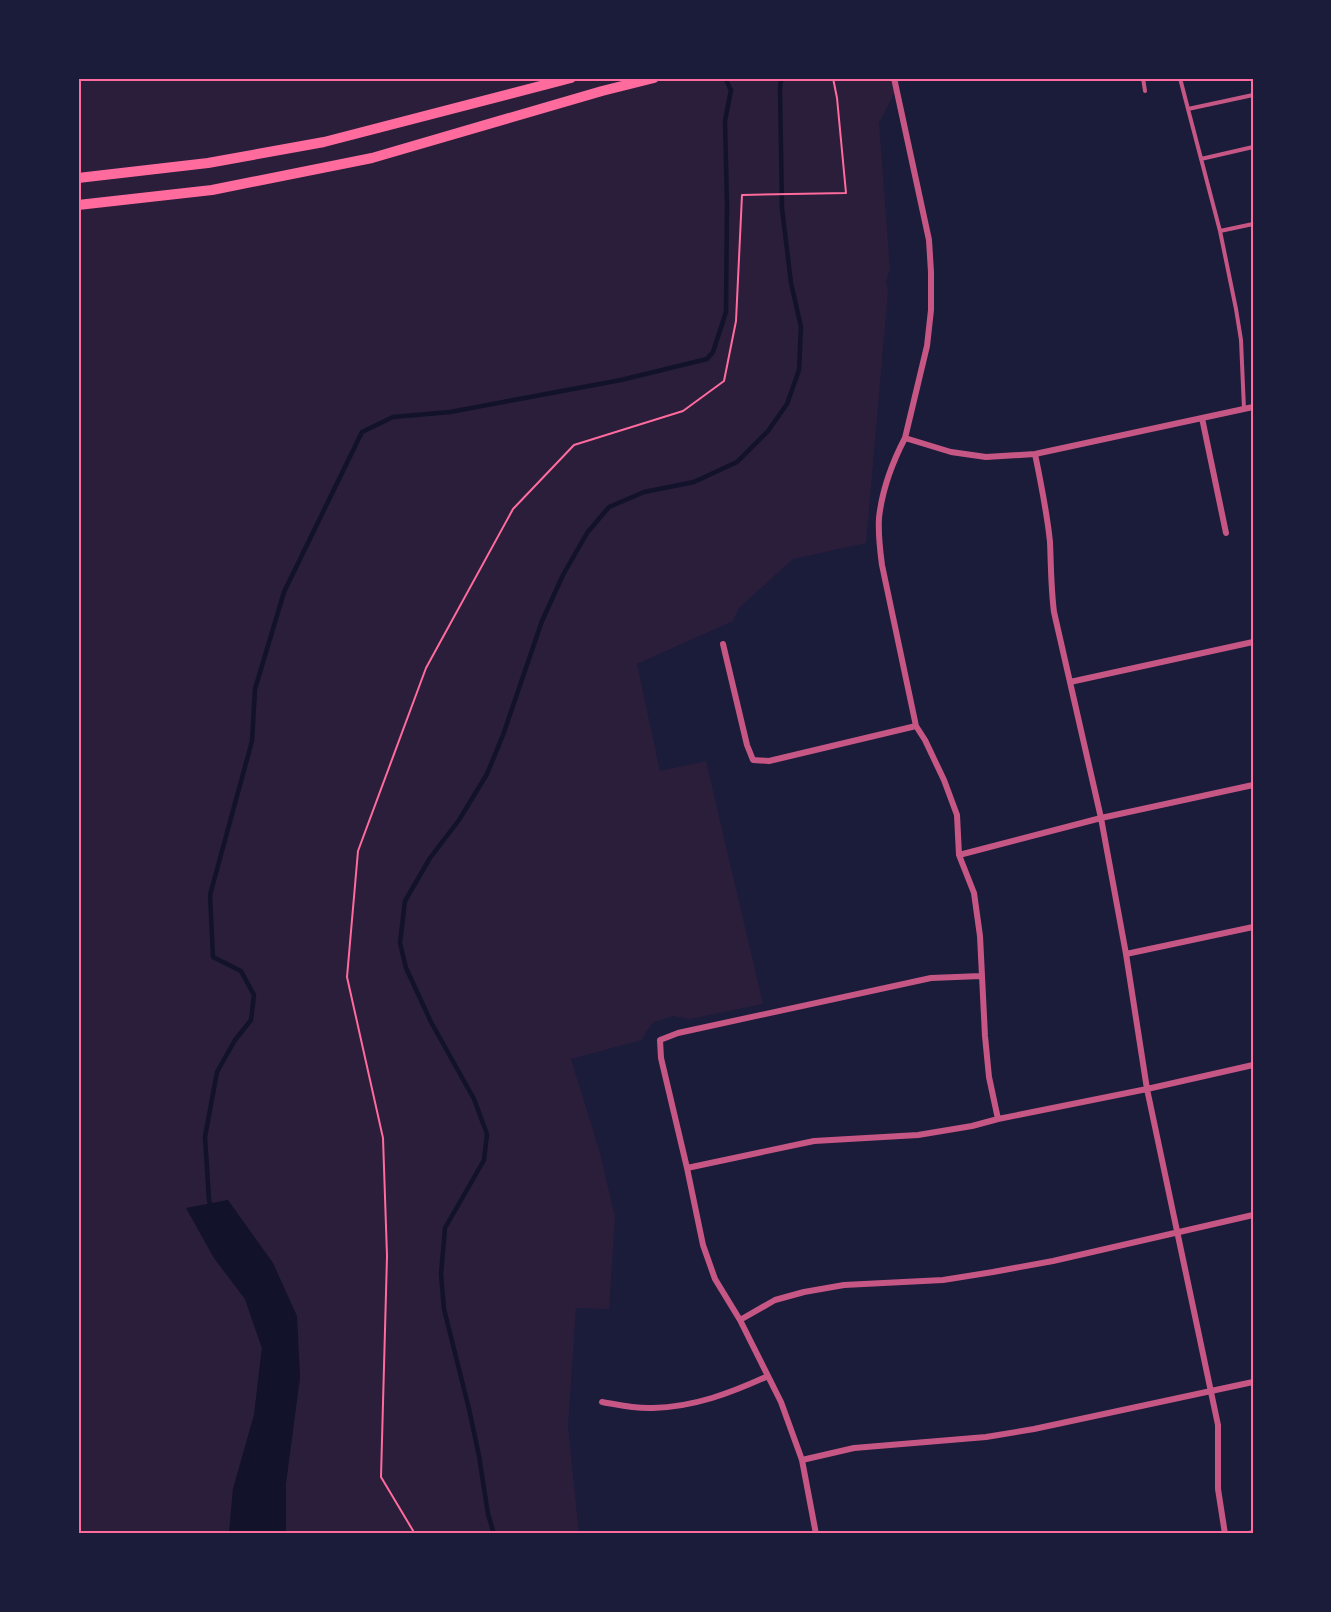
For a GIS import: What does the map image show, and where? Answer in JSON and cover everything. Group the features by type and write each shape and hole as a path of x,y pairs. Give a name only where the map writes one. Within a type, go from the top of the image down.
{"main road":[{"path":"78,178 208,163 324,142 571,78"},
{"path":"78,206 212,190 372,158 654,78"}],"street":[{"path":"894,78 929,240 931,310 927,346 905,438 895,457 884,491 879,518 879,540 882,565 916,726 944,780 957,815 958,855 974,893 980,936 989,1077 998,1119"},
{"path":"905,438 951,452 986,457 1035,454 1253,407"},
{"path":"1202,418 1226,533"},
{"path":"1035,454 1048,531 1054,612 1101,818 1126,954 1147,1089 1218,1425 1218,1489 1225,1534"},
{"path":"1070,682 1253,642"},
{"path":"723,644 747,745 753,760 770,761 916,726"},
{"path":"958,855 1101,818 1253,785"},
{"path":"1126,954 1253,927"},
{"path":"816,1534 802,1460 781,1402 740,1320 715,1279 703,1245 661,1058 660,1040 678,1033 931,978 981,976"},
{"path":"687,1168 814,1142 918,1135 972,1126 1253,1065"},
{"path":"740,1320 775,1300 804,1292 844,1285 942,1280 983,1274 1053,1261 1253,1215"},
{"path":"602,1402 629,1407 674,1406 705,1401 768,1376"},
{"path":"802,1460 854,1448 986,1437 1034,1429 1253,1382"}],"lane":[{"path":"1143,78 1145,91"},
{"path":"1180,78 1220,231 1236,309 1241,340 1244,409"},
{"path":"1188,109 1253,95"},
{"path":"1201,159 1253,147"},
{"path":"1220,231 1253,224"}],"path":[{"path":"415,1534 381,1477 387,1256 383,1138 346,978 358,851 426,668 513,508 574,446 683,411 724,381 736,321 742,195 846,193 833,78"}],"shaded area":[{"path":"78,78 902,78 879,123 890,269 886,281 888,292 866,543 793,559 739,608 733,621 637,664 660,771 706,761 763,1004 690,1019 673,1016 654,1022 642,1040 571,1059 600,1153 615,1217 609,1309 576,1308 568,1426 579,1534 286,1534 286,1483 300,1377 228,1200 187,1208 214,1258 245,1299 262,1348 254,1415 233,1489 229,1534 78,1534"},
{"path":"228,1200 273,1263 297,1316 300,1377 286,1483 286,1534 229,1534 233,1489 254,1415 262,1348 245,1299 214,1258 186,1208"}],"waterway":[{"path":"211,1208 205,1137 217,1072 235,1040 251,1020 254,995 241,971 213,957 210,895 252,741 255,689 284,592 362,432 393,417 450,412 621,380 707,359 713,352 726,312 725,121 731,90 725,78"},
{"path":"494,1534 488,1514 469,1409 444,1309 441,1274 445,1228 484,1160 487,1134 474,1099 431,1022 406,968 400,943 405,901 430,858 459,820 487,774 503,735 542,621 563,575 587,533 609,507 644,492 694,482 737,462 768,431 787,404 799,370 801,327 791,283 782,208 781,78"}]}
